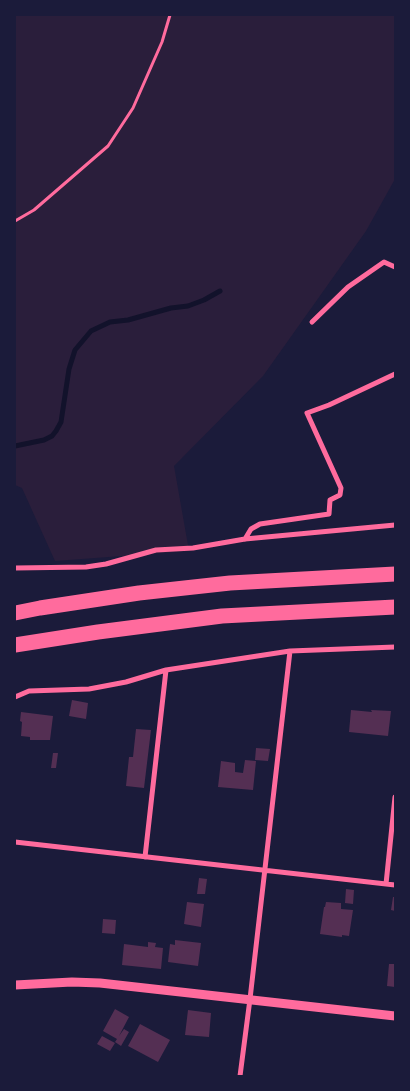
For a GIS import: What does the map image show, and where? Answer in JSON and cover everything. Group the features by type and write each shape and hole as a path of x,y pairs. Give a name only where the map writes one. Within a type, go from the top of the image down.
{"highway":[{"path":"15,613 230,582 395,574"},
{"path":"15,645 222,616 395,607"}],"street":[{"path":"312,322 348,287 384,262 395,267"},
{"path":"245,538 251,529 260,524 329,514 330,500 340,495 341,488 307,414 395,374"},
{"path":"15,568 86,567 106,564 156,550 193,548 245,538 395,525"},
{"path":"15,697 29,691 60,691 98,687 126,682 166,670 290,651 395,647"},
{"path":"240,1076 290,651"},
{"path":"145,857 166,670"},
{"path":"386,884 395,797"},
{"path":"15,842 395,885"},
{"path":"15,985 72,982 100,983 395,1016"}],"path":[{"path":"15,222 34,210 108,146 133,108 162,42 170,15"}],"shaded area":[{"path":"15,15 395,15 395,179 366,231 263,376 174,466 189,551 55,561 22,488 15,485"}],"building":[{"path":"72,700 88,703 86,719 69,716"},
{"path":"351,710 391,711 388,736 349,732"},
{"path":"21,712 53,716 50,740 30,740 30,737 21,736"},
{"path":"136,729 151,730 144,788 126,786 129,757 133,757"},
{"path":"256,748 270,749 268,761 255,760"},
{"path":"53,753 58,753 56,768 51,768"},
{"path":"245,760 256,761 253,790 218,787 221,761 235,763 235,772 243,773"},
{"path":"199,878 207,879 205,894 197,894"},
{"path":"346,889 354,890 353,904 345,903"},
{"path":"393,897 395,897 395,911 391,910"},
{"path":"187,902 204,904 201,927 184,924"},
{"path":"326,902 341,903 341,909 353,910 349,936 320,934"},
{"path":"103,919 116,920 115,934 102,933"},
{"path":"175,940 201,943 198,966 168,962 170,944 175,945"},
{"path":"148,942 156,943 155,947 163,948 161,969 122,965 124,944 148,947"},
{"path":"389,964 395,964 395,987 387,986"},
{"path":"115,1009 129,1017 119,1036 124,1029 129,1032 121,1046 115,1042 117,1039 103,1031"},
{"path":"188,1010 211,1013 209,1037 185,1035"},
{"path":"140,1024 170,1040 158,1062 128,1046"},
{"path":"102,1036 115,1043 110,1051 97,1044"}],"waterway":[{"path":"15,446 44,440 52,436 56,431 61,422 69,369 75,350 91,331 110,322 128,320 171,308 188,306 220,291"}]}
